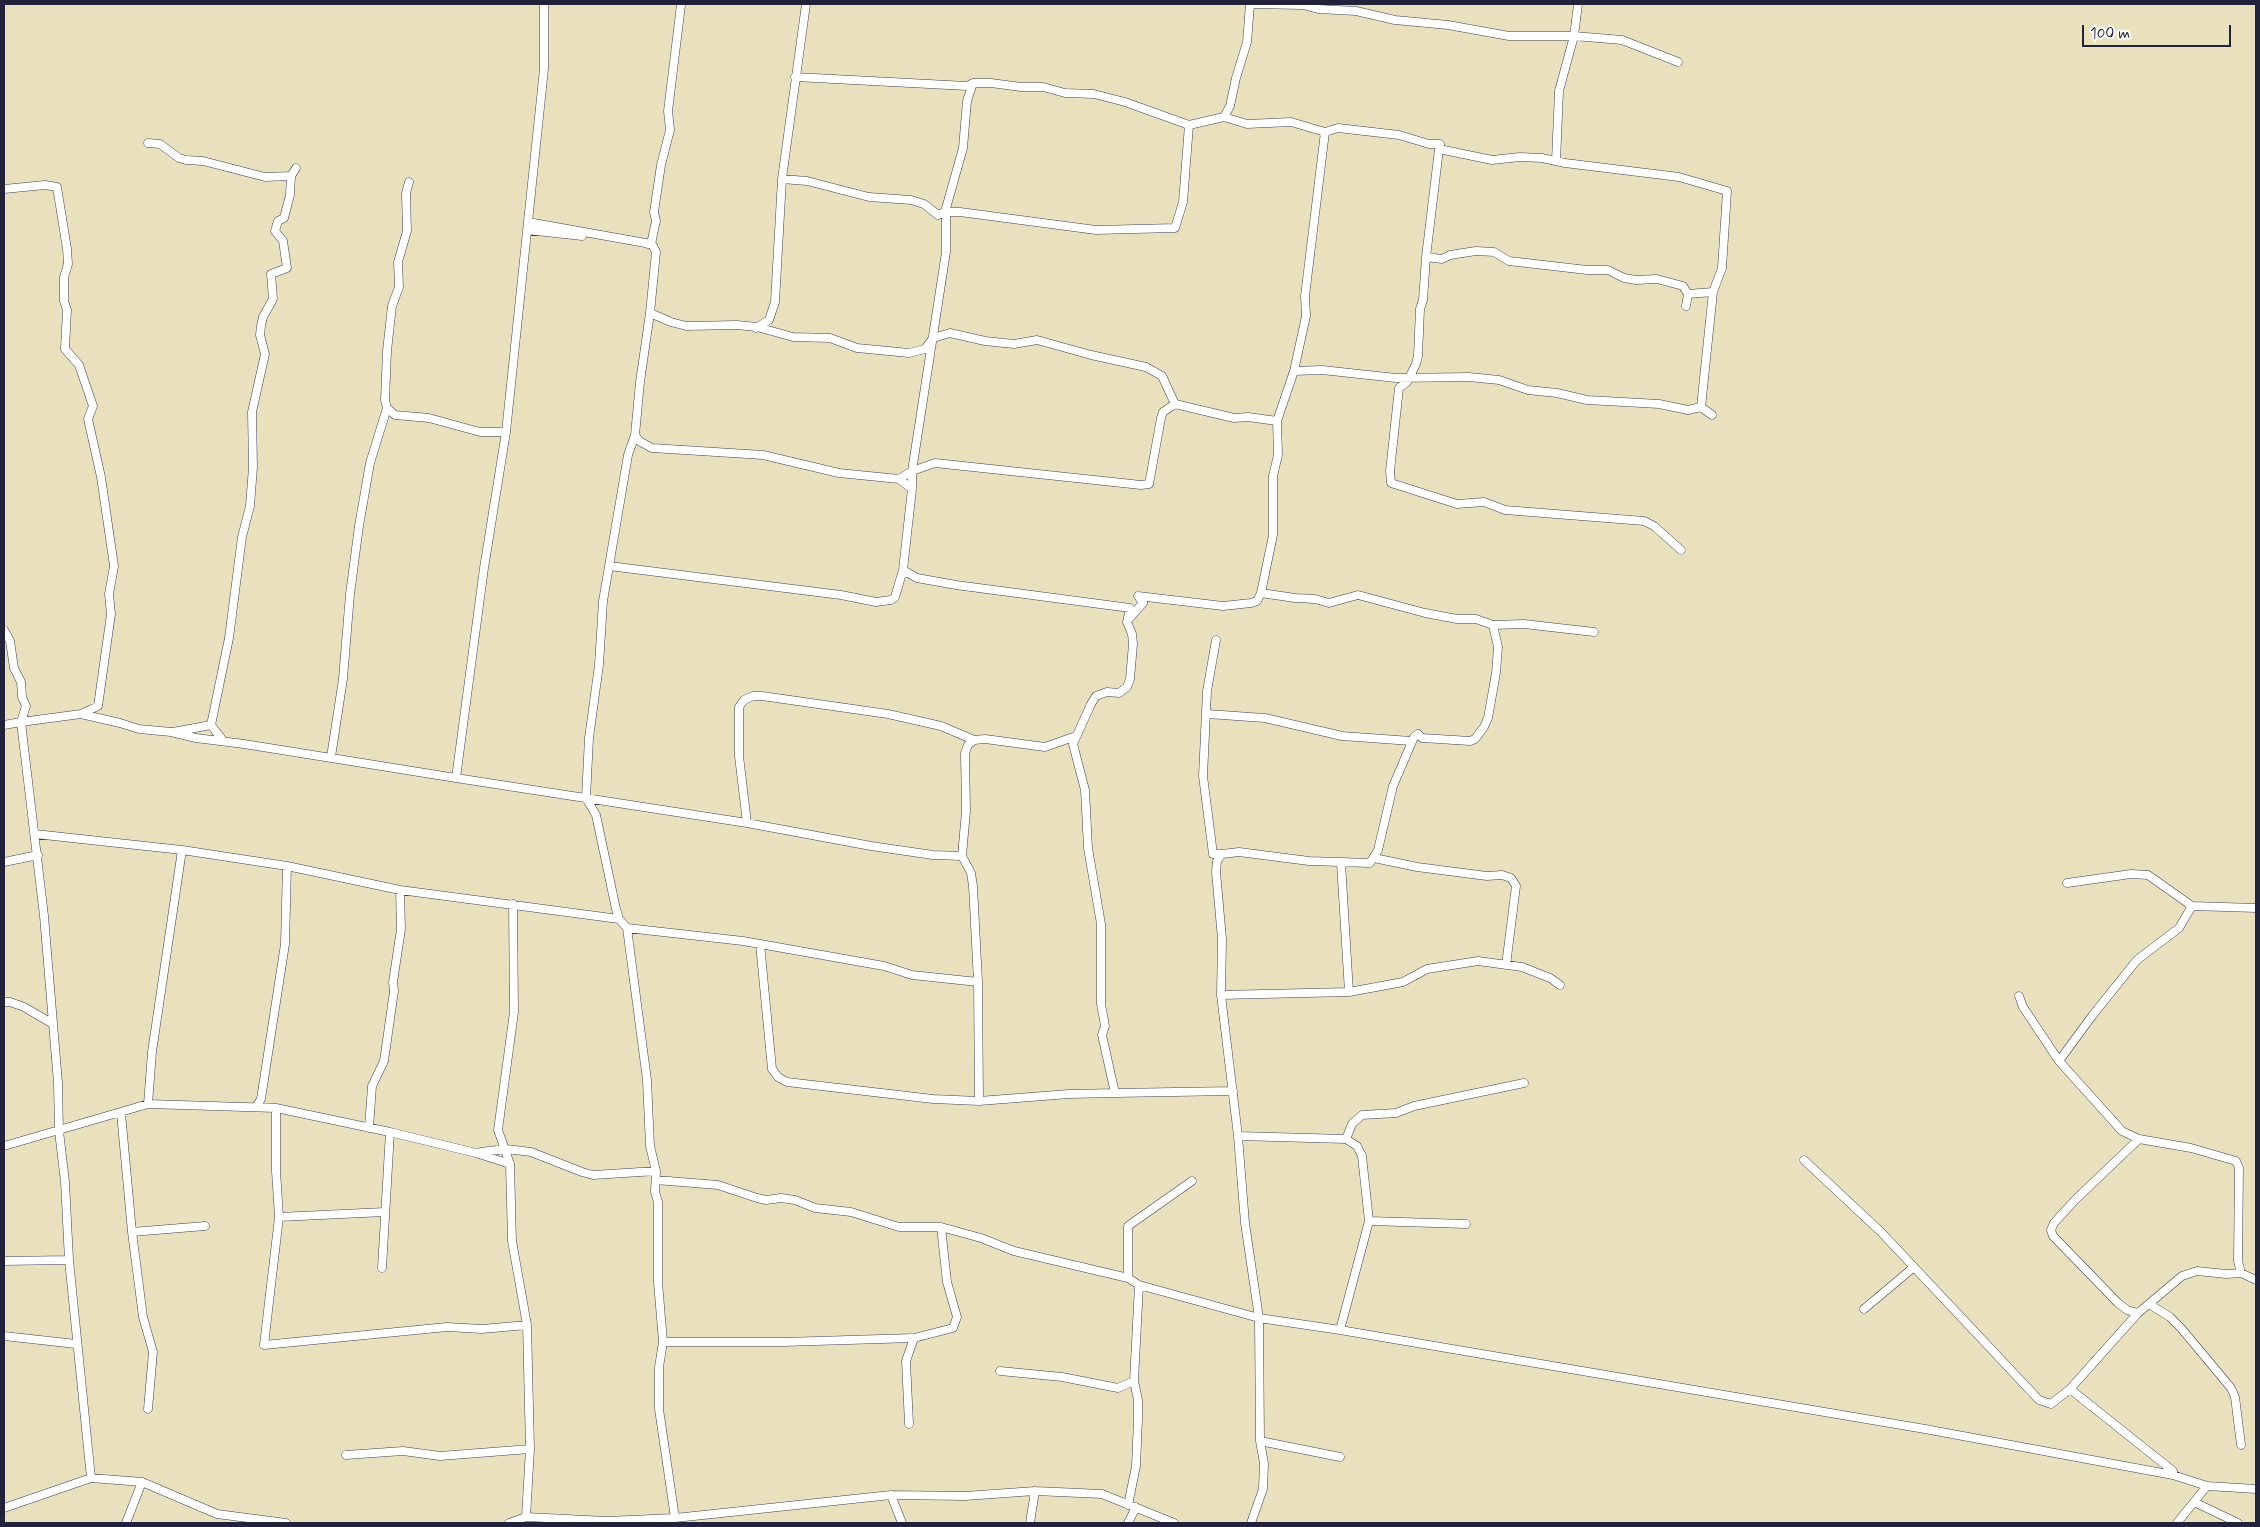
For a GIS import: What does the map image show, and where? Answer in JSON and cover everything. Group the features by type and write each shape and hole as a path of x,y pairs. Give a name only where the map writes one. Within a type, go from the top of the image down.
{"street":[{"path":"456,778 484,568 506,432 544,69 544,4"},
{"path":"756,328 769,320 774,302 782,179 806,4"},
{"path":"1224,117 1230,106 1236,78 1243,60 1247,42 1250,4 1303,5 1318,9 1356,11 1395,20 1448,25 1509,36 1574,36 1622,40 1678,62"},
{"path":"1556,161 1559,91 1574,36 1578,4"},
{"path":"651,244 656,221 654,212 661,165 670,130 668,111 681,5"},
{"path":"795,77 967,86 974,83 1042,87 1065,93 1094,94 1125,102 1189,125 1224,117 1247,124 1291,122 1325,132 1338,128 1393,134 1428,144 1440,144 1426,257 1423,300 1420,309 1418,356 1410,377 1399,388 1390,471 1391,483 1457,504 1484,502 1505,510 1644,521 1654,526 1681,550"},
{"path":"610,566 846,596 876,602 891,600 895,596 904,570 912,471 946,252 944,214 963,148 967,101 974,83"},
{"path":"782,179 807,181 869,197 911,200 924,204 938,215 998,216 1043,224 1096,230 1175,228 1183,202 1189,125"},
{"path":"1126,622 1143,603 1138,596 1223,606 1251,603 1257,601 1261,594 1273,535 1273,476 1278,455 1277,421 1294,371 1306,316 1305,296 1325,132"},
{"path":"148,143 160,144 179,158 186,160 203,161 258,176 287,176 290,194 284,218 278,221 275,231 283,241 288,268 271,274 273,299 263,317 261,326 260,335 265,354 252,412 253,467 250,506 242,537 229,638 211,725 221,738 214,741"},
{"path":"1439,148 1492,160 1532,157 1679,177 1727,191 1722,268 1713,292 1700,407"},
{"path":"409,182 406,193 407,231 398,262 399,287 392,306 387,351 385,400 387,408 394,415 428,418 480,432 506,432"},
{"path":"4,189 57,187 68,249 68,264 64,277 64,301 67,310 65,349 79,366 92,406 88,419 101,477 114,566 109,594 111,614 100,678 98,706 81,714 4,724"},
{"path":"528,226 651,244 651,242 656,248 635,435 628,455 604,601 599,665 589,738 586,798 596,815 619,919 627,928 646,1080 650,1146 656,1171 658,1282 664,1342 659,1367 659,1409 675,1518"},
{"path":"1426,257 1442,259 1450,255 1467,252 1494,252 1509,261 1587,270 1608,270 1624,278 1636,280 1656,279 1683,286 1688,294 1686,306"},
{"path":"1688,294 1713,292"},
{"path":"650,313 686,326 737,325 803,338 830,338 857,348 909,353 925,349 933,338 950,333 985,341 1014,344 1037,340 1091,355 1146,367 1162,376 1175,404"},
{"path":"1294,371 1322,370 1396,378 1500,380 1528,390 1557,393 1587,400 1659,404 1688,410 1700,407 1712,415"},
{"path":"899,479 912,471 934,462 1127,485 1149,484 1160,418 1163,412 1175,404 1234,418 1248,417 1277,421"},
{"path":"331,757 343,679 350,594 359,526 370,463 387,408"},
{"path":"635,435 639,441 652,448 763,455 839,473 899,479 912,489"},
{"path":"904,570 917,578 956,585 1122,605 1130,608 1126,622 1132,634 1134,644 1130,679 1126,687 1119,693 1107,692 1096,696 1090,704 1073,744 1085,790 1088,848 1101,924 1101,1004 1105,1026 1102,1035 1116,1093"},
{"path":"1261,594 1316,599 1329,603 1358,595 1426,613 1457,619 1476,619 1493,625 1524,624 1594,632"},
{"path":"1216,640 1207,691 1203,776 1213,854 1239,852 1309,861 1370,863 1378,850 1393,786 1411,741 1418,734 1422,738 1463,741 1475,739 1480,734 1488,718 1496,673 1498,647 1493,625"},
{"path":"4,630 10,641 14,668 21,682 22,696 26,706 21,722 38,855 58,1083 59,1131 65,1182 76,1344 91,1478"},
{"path":"747,824 739,756 739,707 744,700 753,696 888,714 942,726 974,740 985,739 1045,747 1076,736"},
{"path":"81,714 120,722 138,729 170,732 214,741 331,757 747,824 871,846 962,856"},
{"path":"1207,714 1265,718 1342,736 1411,741"},
{"path":"170,732 211,725"},
{"path":"974,740 968,745 965,752 966,811 962,856 970,873 973,886 978,982 979,1101"},
{"path":"35,834 182,850 286,866 400,890 619,919"},
{"path":"148,1104 152,1052 182,850"},
{"path":"1222,854 1217,862 1216,872 1222,939 1221,995 1238,1136 1245,1223 1259,1318 1260,1441 1264,1463 1263,1489 1251,1523"},
{"path":"4,862 38,855"},
{"path":"1374,858 1417,868 1487,876 1502,875 1511,878 1516,886 1506,965"},
{"path":"1341,863 1349,992"},
{"path":"256,1107 261,1099 285,944 286,866"},
{"path":"2067,883 2131,874 2148,875 2192,906 2256,908"},
{"path":"369,1128 372,1086 384,1061 394,991 393,982 401,929 400,890"},
{"path":"513,904 514,1012 498,1130 510,1164 512,1241 527,1325 530,1449 526,1517"},
{"path":"2059,1061 2137,960 2179,928 2192,906"},
{"path":"627,928 760,944 884,966 912,975 978,982"},
{"path":"760,944 772,1069 787,1082 934,1099 979,1101 1070,1094 1233,1091"},
{"path":"1221,995 1349,992 1403,982 1427,969 1451,967 1478,961 1522,967 1550,978 1560,985"},
{"path":"2019,996 2023,1007 2059,1061 2122,1131 2139,1139 2191,1148 2236,1162 2240,1168 2238,1261 2241,1273"},
{"path":"4,1002 10,1002 24,1008 53,1024"},
{"path":"1346,1139 1352,1124 1362,1115 1396,1113 1414,1106 1524,1083"},
{"path":"4,1146 148,1104 256,1107 276,1108 390,1132 476,1153 510,1164"},
{"path":"276,1108 276,1172 279,1217 264,1345 447,1327 482,1330 527,1325"},
{"path":"121,1113 132,1232 143,1317 153,1352 148,1409"},
{"path":"382,1268 390,1132"},
{"path":"1238,1136 1346,1139 1357,1146 1362,1156 1369,1221 1340,1330"},
{"path":"2138,1313 2127,1310 2118,1303 2054,1236 2051,1230 2054,1223 2076,1200 2139,1139"},
{"path":"476,1153 506,1149 543,1156 593,1175 656,1171"},
{"path":"1804,1160 1881,1232 2040,1400 2051,1404 2070,1389 2138,1313 2182,1276 2197,1271 2226,1274 2241,1273 2256,1280"},
{"path":"656,1180 718,1185 757,1198 766,1200 795,1200 815,1208 851,1212 899,1227 941,1227 981,1238 1014,1251 1128,1278 1138,1285 1259,1318 1925,1429 2173,1475 2207,1486 2256,1489"},
{"path":"1128,1278 1128,1226 1192,1181"},
{"path":"279,1217 385,1212"},
{"path":"1369,1221 1466,1224"},
{"path":"132,1232 205,1226"},
{"path":"664,1342 783,1342 914,1338 953,1328 957,1317 947,1282 941,1227"},
{"path":"4,1261 69,1260"},
{"path":"1864,1310 1914,1267"},
{"path":"1128,1523 1132,1506 1136,1466 1138,1420 1138,1400 1134,1381 1138,1285"},
{"path":"2149,1304 2170,1317 2181,1328 2230,1388 2235,1397 2241,1445"},
{"path":"4,1336 76,1344"},
{"path":"909,1424 906,1361 914,1338"},
{"path":"1000,1371 1062,1378 1118,1388 1134,1381"},
{"path":"2070,1389 2174,1471 2173,1475"},
{"path":"1260,1441 1340,1457"},
{"path":"346,1455 403,1451 440,1456 530,1449"},
{"path":"4,1508 91,1478 142,1482 218,1514 286,1523"},
{"path":"126,1523 142,1482"},
{"path":"2177,1523 2207,1486"},
{"path":"1030,1523 1035,1491"},
{"path":"509,1523 526,1517 606,1521 675,1518 891,1495 965,1496 1035,1491 1102,1494 1174,1523"},
{"path":"891,1495 902,1523"},
{"path":"2194,1502 2238,1523"}]}
